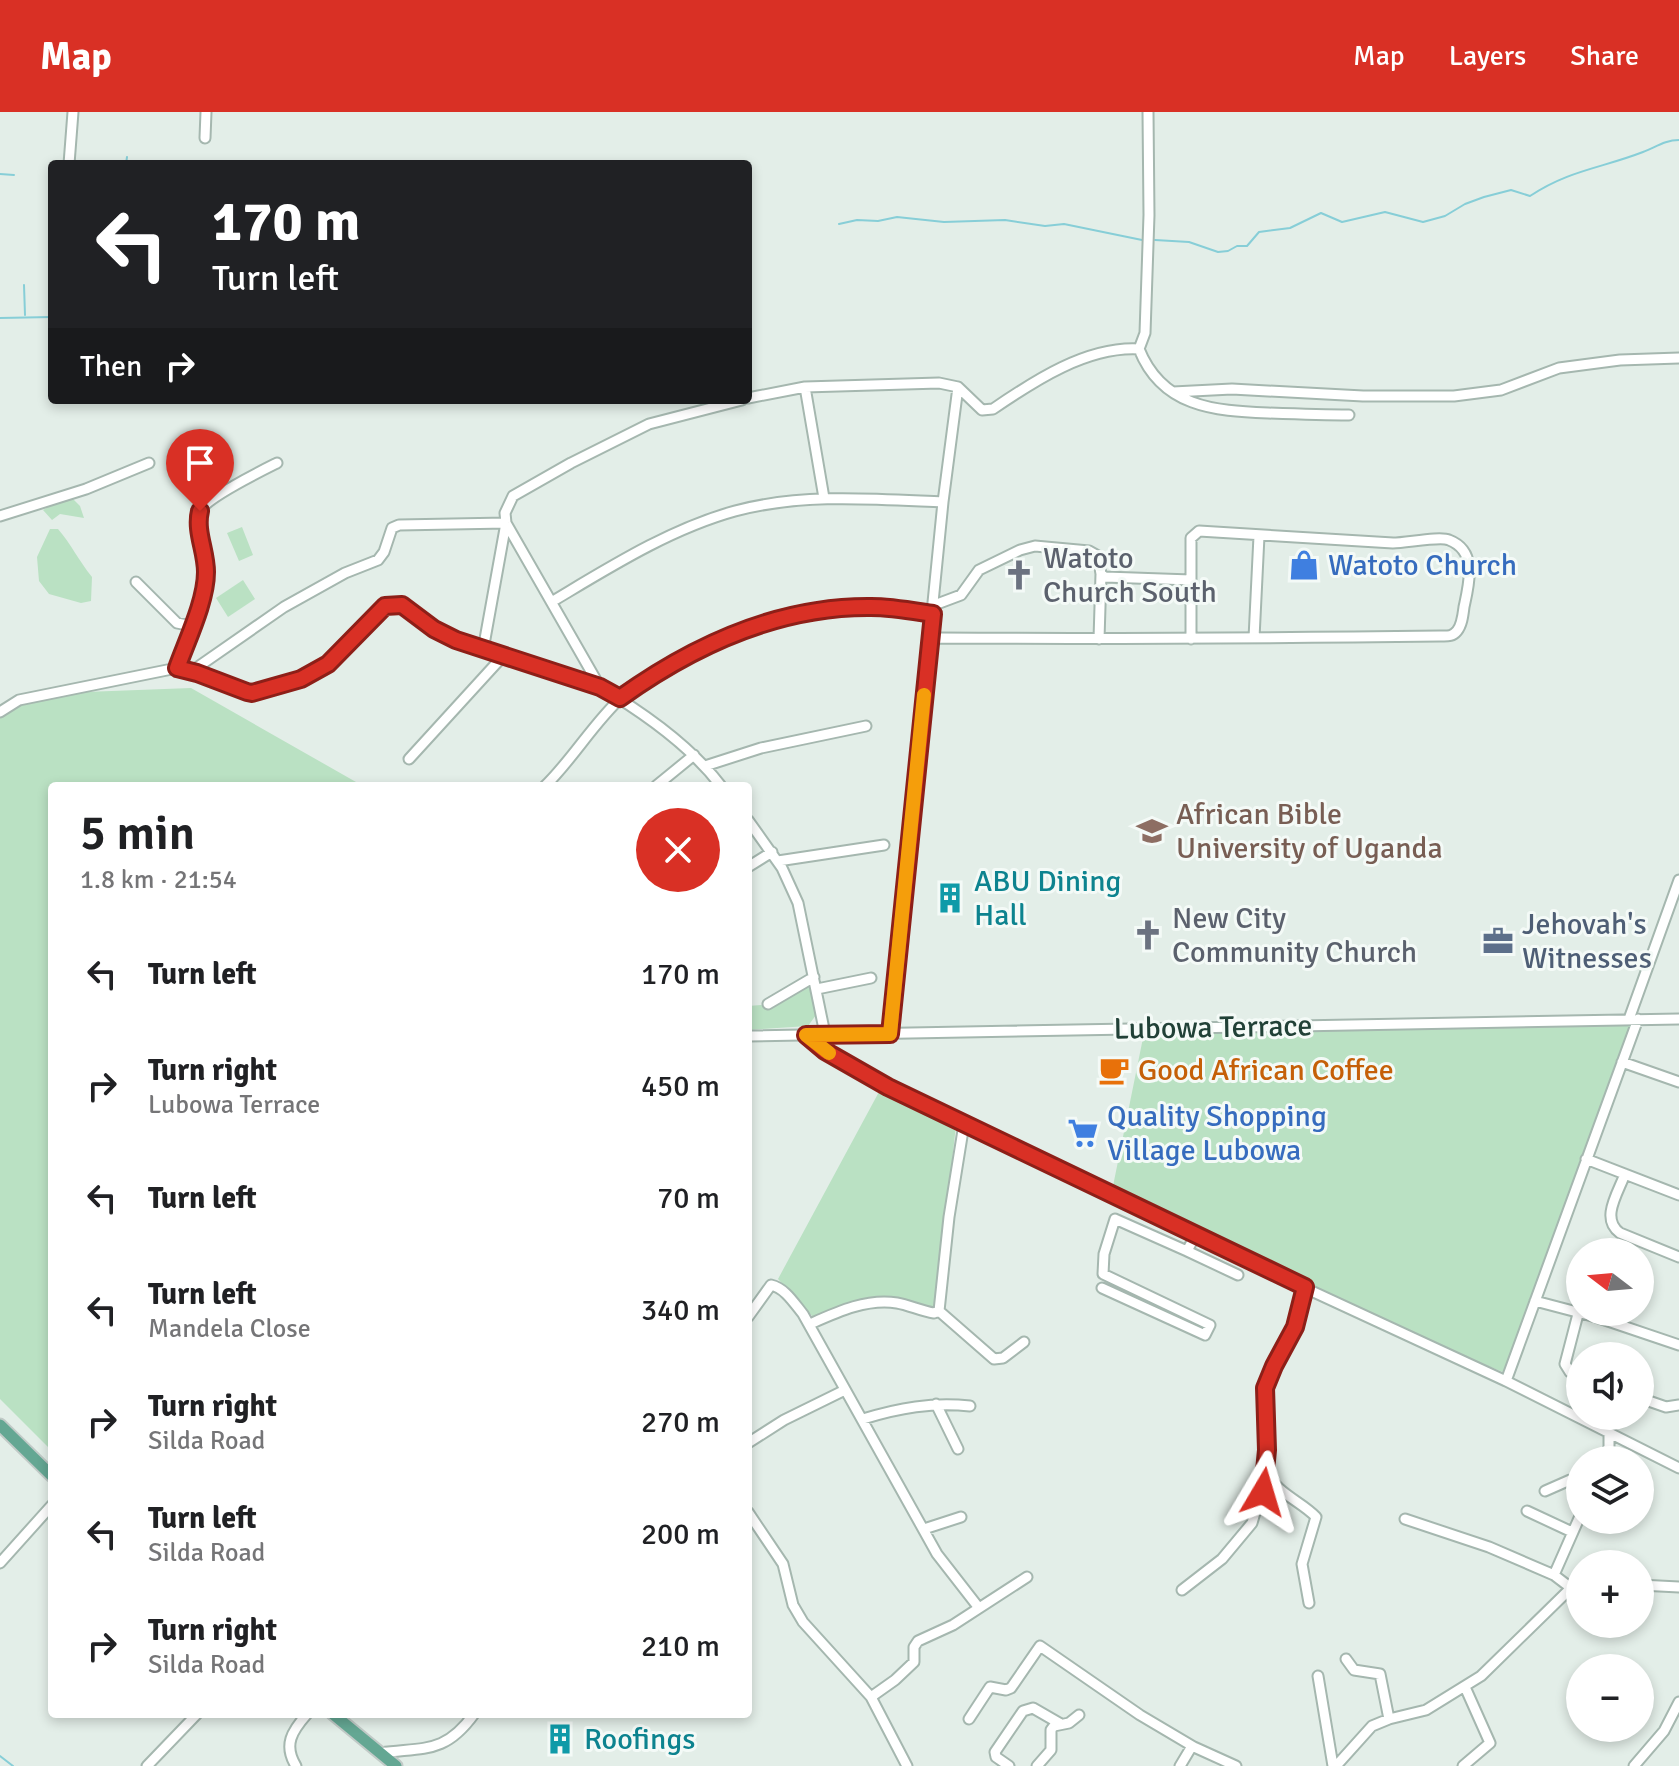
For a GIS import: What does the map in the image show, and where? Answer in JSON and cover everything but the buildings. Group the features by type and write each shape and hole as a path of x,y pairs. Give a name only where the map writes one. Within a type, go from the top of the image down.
{"main road":[{"path":"0,1425 48,1472"},
{"path":"338,1718 396,1766"}],"street":[{"path":"69,160 73,112"},
{"path":"205,138 206,112"},
{"path":"1148,112 1145,333 1139,349 1147,368 1173,392 1195,404 1219,410 1349,415"},
{"path":"752,397 805,387 928,383 958,387 977,408 993,409 1050,373 1116,349 1139,349"},
{"path":"1173,392 1232,389 1363,396 1454,396 1501,390 1559,368 1620,360 1679,358"},
{"path":"805,387 824,498"},
{"path":"890,1034 943,502 958,387"},
{"path":"483,650 506,523 505,513 513,496 649,424 726,404"},
{"path":"0,516 86,489 149,463"},
{"path":"177,668 206,574 205,553 197,521 200,511 221,494 277,463"},
{"path":"553,601 621,561 702,522 760,505 824,498 943,502"},
{"path":"506,523 600,687"},
{"path":"192,671 284,607 345,573 378,560 392,528 399,525 506,523"},
{"path":"930,642 940,638 1191,639 1452,636 1460,629 1471,575 1467,557 1461,547 1440,538 1393,543 1199,531 1191,538 1191,639"},
{"path":"1254,638 1259,536"},
{"path":"933,614 937,604 961,595 979,570 1020,550 1035,546 1089,551 1098,556 1101,574 1099,639"},
{"path":"1101,574 1105,577 1191,580"},
{"path":"136,582 177,623 192,626"},
{"path":"0,712 19,700 177,668 252,693 301,679 328,664 385,606 397,603 434,629 483,650 600,687 620,698 694,755 718,782"},
{"path":"548,782 620,698 686,655 716,640 804,612 873,607 933,614"},
{"path":"409,759 504,655"},
{"path":"705,766 761,748 866,726"},
{"path":"661,782 694,755"},
{"path":"752,825 791,885 803,918 825,1034"},
{"path":"752,866 775,857 884,845"},
{"path":"1506,1381 1622,1062 1679,880"},
{"path":"768,1004 814,977"},
{"path":"817,989 871,978"},
{"name":"Lubowa Terrace","path":"752,1036 1679,1019"},
{"path":"806,1035 825,1051 888,1087 1195,1236 1506,1381 1679,1468"},
{"path":"1622,1062 1679,1082"},
{"path":"939,1311 953,1188 964,1124"},
{"path":"1586,1159 1679,1195"},
{"path":"1625,1174 1610,1215 1613,1228 1679,1257"},
{"path":"1102,1288 1205,1335 1210,1325 1103,1274 1104,1254 1115,1219 1238,1275"},
{"path":"1187,1251 1195,1236"},
{"path":"752,1311 768,1286 774,1285 789,1297 810,1324 937,1554 979,1608"},
{"path":"1182,1590 1222,1559 1247,1531 1257,1510 1267,1471 1265,1388 1295,1327 1305,1287"},
{"path":"810,1324 878,1301 899,1303 934,1313 939,1311"},
{"path":"1535,1301 1566,1310"},
{"path":"939,1311 994,1359 1003,1358 1024,1342"},
{"path":"1617,1326 1679,1345"},
{"path":"752,1440 784,1420 845,1390"},
{"path":"1654,1403 1666,1407 1679,1405"},
{"path":"936,1404 958,1449"},
{"path":"863,1419 906,1406 970,1406"},
{"path":"1609,1433 1609,1446"},
{"path":"1267,1471 1270,1480 1279,1489 1316,1517 1302,1564 1309,1603"},
{"path":"1545,1491 1566,1482"},
{"path":"0,1563 48,1509"},
{"path":"1527,1511 1566,1529"},
{"path":"924,1529 961,1517"},
{"path":"752,1518 783,1564 793,1605 803,1622 871,1697 907,1766"},
{"path":"1405,1519 1489,1547 1566,1582"},
{"path":"1554,1575 1571,1534"},
{"path":"871,1697 914,1662 914,1647 918,1641 953,1625 1027,1577"},
{"path":"1654,1586 1679,1587"},
{"path":"1334,1766 1372,1726 1426,1710 1465,1687 1566,1597"},
{"path":"969,1719 990,1687 1011,1688 1040,1646 1140,1715 1192,1746 1236,1766"},
{"path":"1346,1659 1354,1670 1380,1674 1389,1719"},
{"path":"1318,1676 1334,1766"},
{"path":"1463,1766 1490,1743 1465,1687"},
{"path":"1634,1766 1664,1731 1679,1702"},
{"path":"1009,1766 996,1757 995,1752 1023,1711 1033,1708 1059,1723 1069,1723 1079,1715"},
{"path":"147,1766 193,1718"},
{"path":"296,1766 289,1752 289,1741 304,1718"},
{"path":"381,1753 443,1744 461,1732 471,1718"},
{"path":"1037,1766 1051,1750 1051,1730 1059,1723"},
{"path":"1180,1766 1192,1746"}],"green space":[{"path":"72,498 80,506 84,518 60,514 52,520 43,510 61,500"},
{"path":"242,527 253,555 239,561 227,533"},
{"path":"50,529 58,529 92,577 91,601 81,603 49,594 39,581 37,557"},
{"path":"243,580 255,599 228,617 216,598"},
{"path":"191,688 356,782 48,782 48,1447 0,1399 0,715 14,704 85,692"},
{"path":"811,982 816,1015 808,1026 752,1030 752,1006 768,1008"},
{"path":"1634,1025 1503,1372 1365,1312 1113,1186 1144,1033"},
{"path":"880,1090 956,1125 936,1307 884,1297 852,1303 814,1318 778,1279"}],"waterway":[{"path":"1155,240 1189,242 1218,252 1247,246 1259,232 1290,228 1321,213 1342,222 1385,212 1423,222 1445,216 1484,197 1511,190 1530,196 1572,175 1665,142 1679,140"},
{"path":"0,174 14,175"},
{"path":"839,224 897,217 944,222 1005,220 1045,226 1064,224 1142,240"},
{"path":"24,285 25,315"},
{"path":"0,318 48,317"},
{"path":"0,1756 13,1766"}],"slow traffic":[{"path":"829,1053 806,1035 890,1034 924,695"}],"place":[{"name":"Watoto Church","path":"1304,565"},
{"name":"Watoto Church South","path":"1019,575"},
{"name":"African Bible University of Uganda","path":"1152,831"},
{"name":"ABU Dining Hall","path":"950,898"},
{"name":"New City Community Church","path":"1148,935"},
{"name":"Jehovah's Witnesses","path":"1498,941"},
{"name":"Good African Coffee","path":"1114,1070"},
{"name":"Quality Shopping Village Lubowa","path":"1083,1133"},
{"name":"Roofings","path":"560,1739"}],"route":[{"path":"200,511 197,521 205,553 205,584 177,668 252,693 301,679 328,664 385,606 397,603 456,640 600,687 620,698 659,671 716,640 804,612 873,607 933,614 890,1034 806,1035 825,1051 888,1087 1305,1287 1295,1327 1265,1388 1267,1471 1263,1492"}]}
